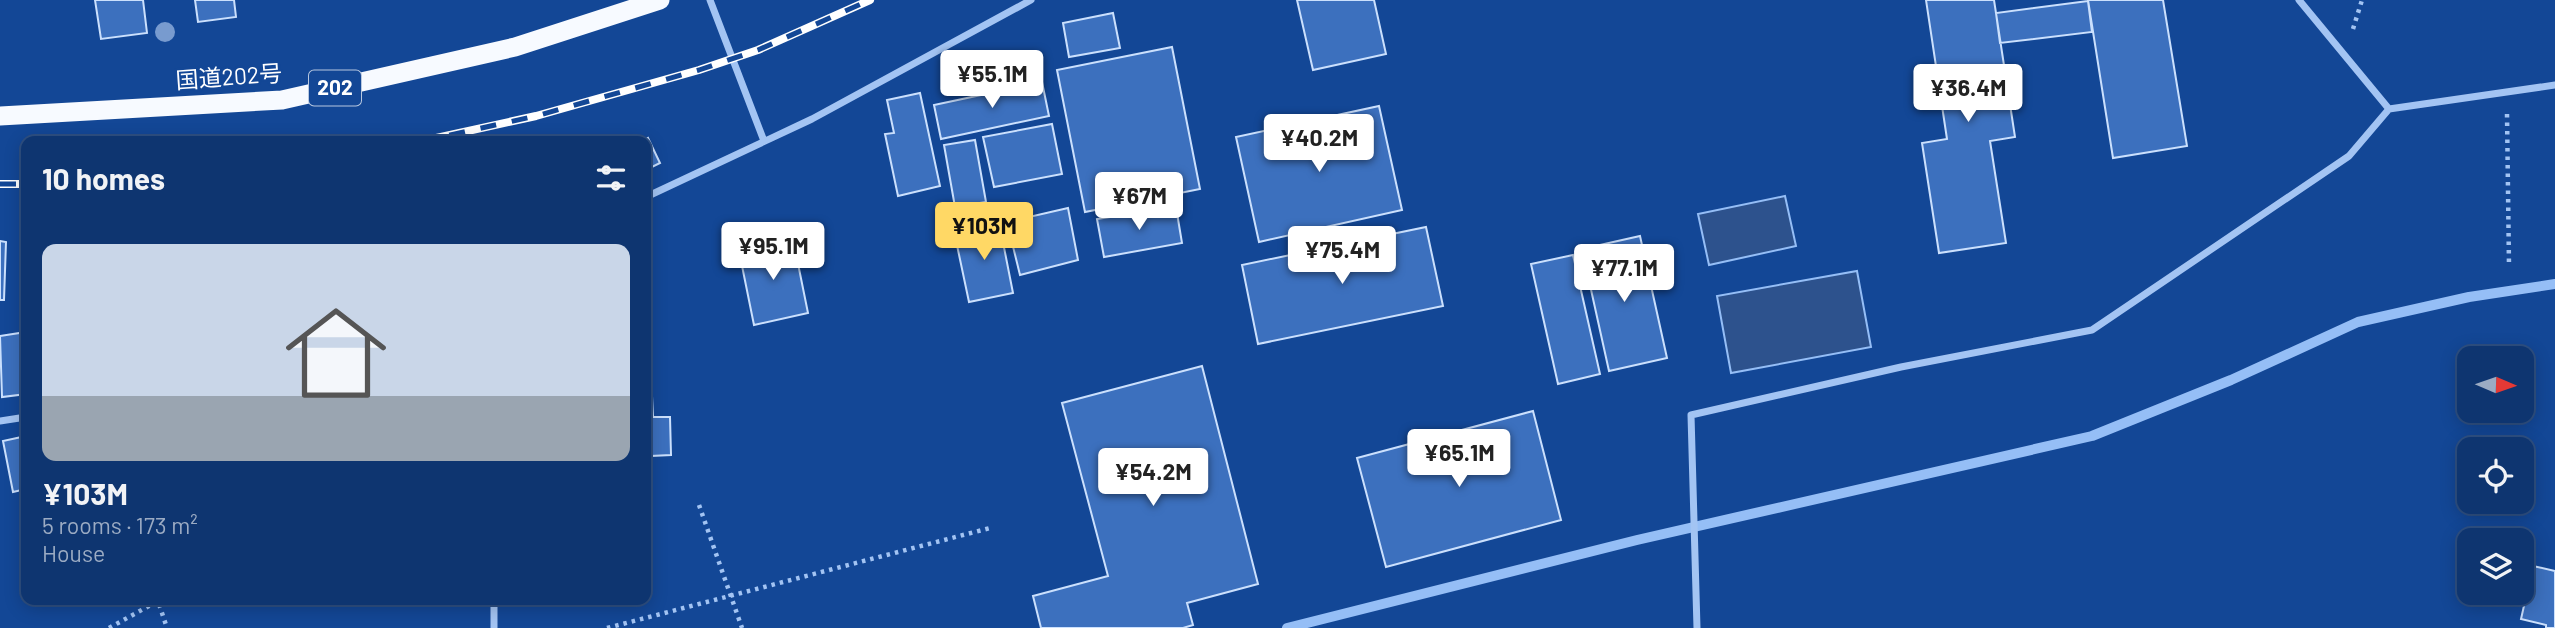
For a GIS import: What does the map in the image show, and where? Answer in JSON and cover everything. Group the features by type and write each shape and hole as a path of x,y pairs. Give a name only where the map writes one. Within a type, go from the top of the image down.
{"highway":[{"name":"国道202号","path":"0,116 282,100 515,47 660,0"}],"street":[{"path":"710,0 764,141"},
{"path":"651,195 812,119 1031,0"},
{"path":"2299,0 2389,109"},
{"path":"1697,628 1691,415 1901,367 2092,330 2349,156 2389,109 2555,85"},
{"path":"0,421 21,418"},
{"path":"494,605 494,628"}],"path":[{"path":"2352,31 2362,0"},
{"path":"2507,113 2508,266"},
{"path":"699,505 742,628"},
{"path":"607,628 990,528"},
{"path":"109,628 151,605"},
{"path":"159,605 167,628"}],"water":[{"path":"1785,196 1796,246 1709,265 1698,214"},
{"path":"1857,271 1871,347 1731,373 1717,296"}],"building":[{"path":"95,0 143,0 147,33 101,39"},
{"path":"195,0 234,0 236,17 198,22"},
{"path":"1297,0 1374,0 1386,54 1313,70"},
{"path":"1926,0 1994,0 2015,137 1990,141 2006,243 1939,253 1922,143 1947,139"},
{"path":"2088,0 2163,0 2187,146 2113,158"},
{"path":"2088,1 2092,32 2000,43 1996,13"},
{"path":"1113,13 1120,48 1069,57 1063,23"},
{"path":"1172,47 1200,189 1085,212 1057,70"},
{"path":"1042,82 1049,116 941,139 934,105"},
{"path":"920,93 940,186 898,196 885,134 894,133 887,100"},
{"path":"1379,106 1402,210 1259,242 1236,137"},
{"path":"1052,124 1062,174 994,187 983,137"},
{"path":"975,140 986,202 955,207 944,145"},
{"path":"651,144 660,163 651,168"},
{"path":"1176,207 1182,243 1104,257 1097,219"},
{"path":"1068,208 1078,260 1020,275 1007,222"},
{"path":"999,222 1013,293 969,302 954,231"},
{"path":"1426,227 1443,306 1258,344 1242,265"},
{"path":"1640,236 1667,358 1609,371 1582,249"},
{"path":"793,239 808,313 754,325 739,251"},
{"path":"0,241 6,242 4,300 0,300"},
{"path":"1573,255 1600,374 1558,384 1531,264"},
{"path":"21,333 21,395 2,397 0,336"},
{"path":"1202,366 1258,584 1187,603 1193,625 1183,628 1041,628 1033,596 1108,576 1062,403"},
{"path":"651,375 653,417 670,417 671,455 651,456"},
{"path":"1533,411 1561,520 1386,567 1357,458"},
{"path":"21,437 21,490 13,492 3,441"},
{"path":"2534,566 2555,571 2555,628 2546,628 2546,625 2521,619 2524,605 2534,605"}],"waterway":[{"path":"1287,628 1637,540 2092,436 2231,380 2358,322 2469,297 2555,284"}],"railway":[{"path":"445,136 536,116 699,70 758,50 870,0"},
{"path":"0,184 21,184"}]}
